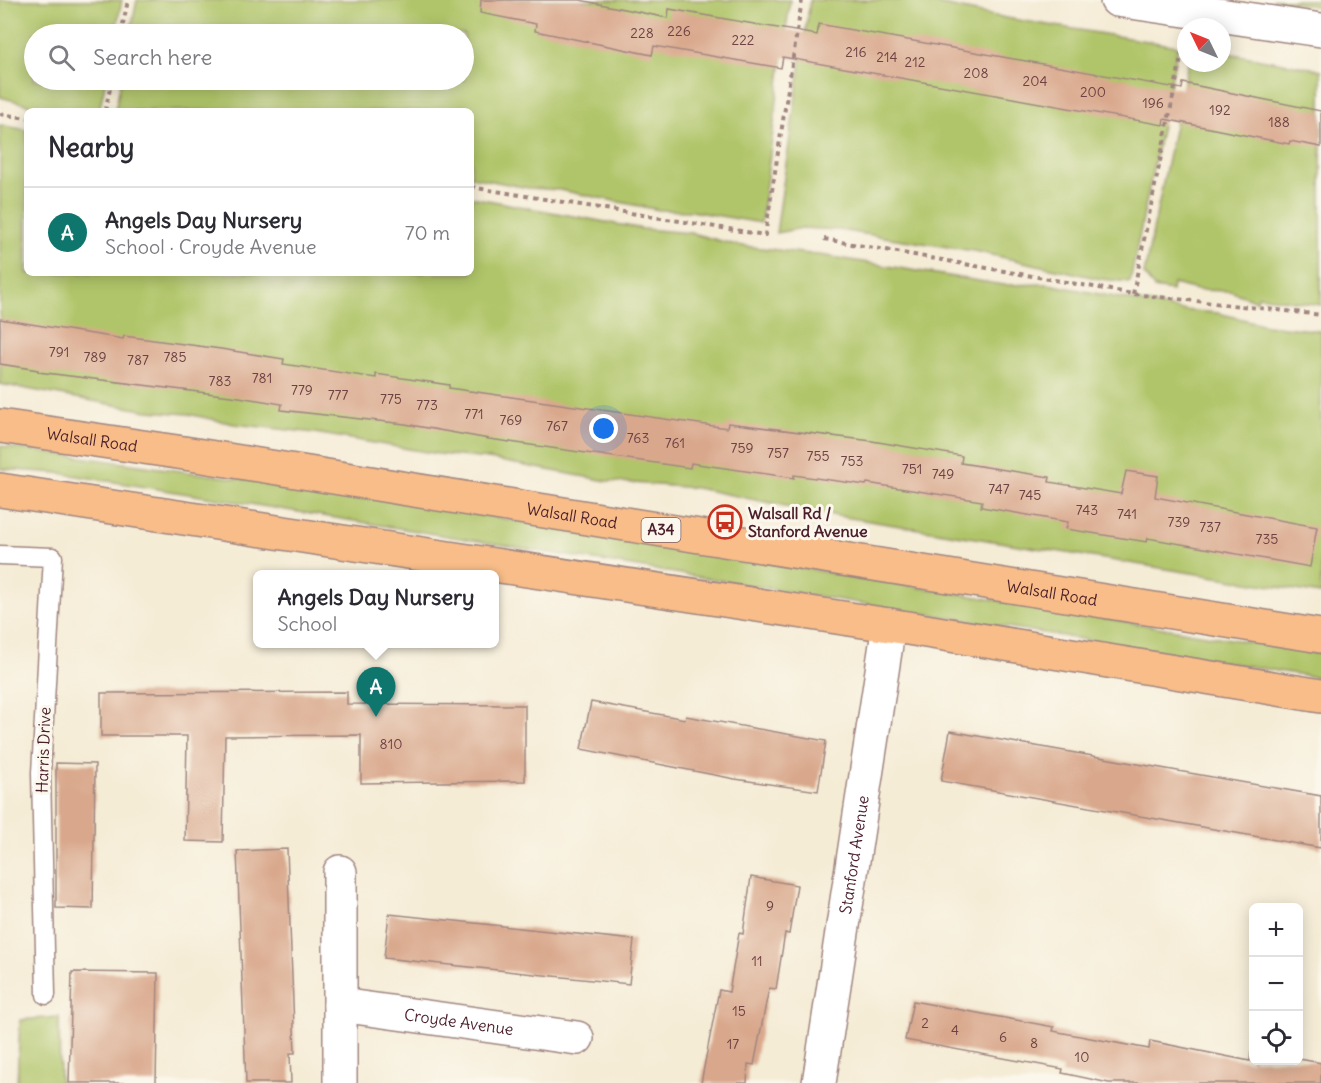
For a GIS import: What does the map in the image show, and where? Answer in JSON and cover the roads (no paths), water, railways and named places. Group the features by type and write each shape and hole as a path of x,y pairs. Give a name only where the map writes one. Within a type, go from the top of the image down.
{"highway":[{"name":"Walsall Road","path":"0,426 196,455 1321,636"},
{"path":"0,490 889,625 1321,696"}],"street":[{"path":"1117,0 1321,30"},
{"name":"Stanford Avenue","path":"819,1083 889,625"},
{"path":"340,872 340,1083"},
{"name":"Croyde Avenue","path":"340,1005 577,1038"}],"lane":[{"name":"Harris Drive","path":"0,555 52,557 41,773 46,995"}],"place":[{"name":"Walsall Rd / Stanford Avenue","path":"725,522"},
{"name":"Angels Day Nursery","path":"376,717"}]}
